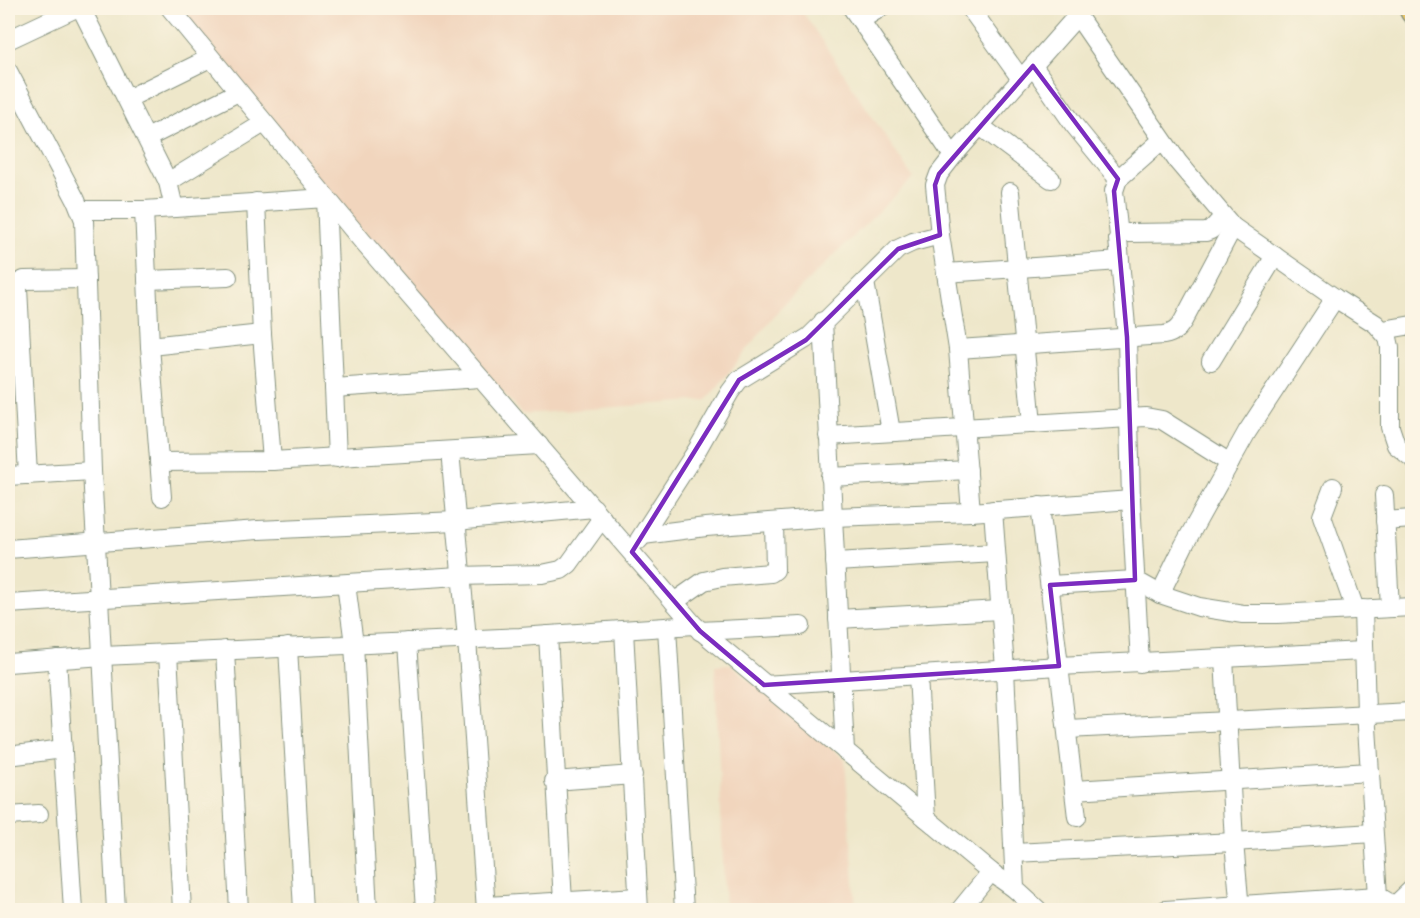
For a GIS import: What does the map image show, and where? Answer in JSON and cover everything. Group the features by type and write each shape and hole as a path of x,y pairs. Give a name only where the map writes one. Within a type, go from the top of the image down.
{"main road":[{"path":"1410,8 1413,12"}],"street":[{"path":"8,40 74,8 147,138 168,182 174,208"},
{"path":"170,8 326,198 697,628 1038,910"},
{"path":"880,8 856,14 953,156"},
{"path":"970,8 1118,178"},
{"path":"971,512 958,349 940,235 935,185 939,174 953,156 1027,73 1075,12 1178,162 1228,222 1383,330 1390,347 1390,427 1396,445 1413,458"},
{"path":"127,99 210,58"},
{"path":"8,70 81,210 84,220 92,471 116,910"},
{"path":"147,138 238,92"},
{"path":"168,182 264,123"},
{"path":"980,126 1050,179"},
{"path":"1140,663 1131,500 1127,337 1114,191 1118,178 1162,140"},
{"path":"1010,192 1032,424"},
{"path":"81,210 144,210 326,198"},
{"path":"326,198 337,458"},
{"path":"256,202 262,334 272,461"},
{"path":"144,210 150,346 162,497"},
{"path":"1119,236 1128,233 1206,232 1228,222"},
{"path":"958,349 1172,333 1179,328 1228,222"},
{"path":"632,552 739,381 806,340 898,249 913,242 940,235"},
{"path":"1211,361 1275,256"},
{"path":"946,273 1120,261"},
{"path":"147,280 228,277"},
{"path":"28,475 18,288 20,282 24,280 86,279"},
{"path":"865,282 891,432"},
{"path":"1160,594 1184,545 1247,432 1335,298"},
{"path":"823,321 845,751"},
{"path":"1383,330 1413,325"},
{"path":"150,346 262,334"},
{"path":"334,388 480,378"},
{"path":"828,436 1146,417 1162,420 1230,463"},
{"path":"159,462 272,461 538,445"},
{"path":"450,451 467,639 486,908 563,902 639,904 624,630"},
{"path":"830,477 968,470"},
{"path":"8,476 92,471"},
{"path":"1333,487 1322,516 1359,609 1364,651 1377,896"},
{"path":"1384,495 1390,608"},
{"path":"643,535 706,527 832,517 971,512 1131,500"},
{"path":"1040,506 1077,818"},
{"path":"993,510 1005,669 1015,889"},
{"path":"8,549 96,540 258,530 598,513"},
{"path":"8,604 460,576 542,574 561,570 569,564 598,513"},
{"path":"1385,521 1413,519"},
{"path":"674,602 704,581 722,577 771,573 775,570 774,522"},
{"path":"835,562 996,553"},
{"path":"1050,585 1136,580 1160,594 1199,607 1243,614 1413,607"},
{"path":"346,584 354,644 368,910"},
{"path":"838,619 1000,610"},
{"path":"8,663 103,656 624,630 801,626"},
{"path":"667,628 684,910"},
{"path":"548,635 554,781 563,902"},
{"path":"407,642 425,910"},
{"path":"288,647 303,910"},
{"path":"225,650 239,910"},
{"path":"764,685 1005,669 1364,651"},
{"path":"168,653 182,910"},
{"path":"1224,658 1240,908"},
{"path":"57,659 73,910"},
{"path":"918,675 926,818"},
{"path":"1067,729 1366,712 1413,712"},
{"path":"8,756 63,749"},
{"path":"1074,790 1370,772"},
{"path":"554,781 633,775"},
{"path":"8,816 39,814"},
{"path":"1014,853 1373,833"},
{"path":"960,910 991,872"},
{"path":"1165,910 1240,908 1377,896 1393,908 1413,889"}],"highlighted area":[{"path":"1033,66 1118,179 1114,191 1127,337 1135,580 1050,585 1059,666 764,685 700,631 632,552 739,380 806,340 898,249 940,235 935,185 939,174"}],"shaded area":[{"path":"174,8 800,8 913,178 781,307 707,400 522,414 347,215"},
{"path":"730,664 845,760 856,910 725,910 715,665"}]}
